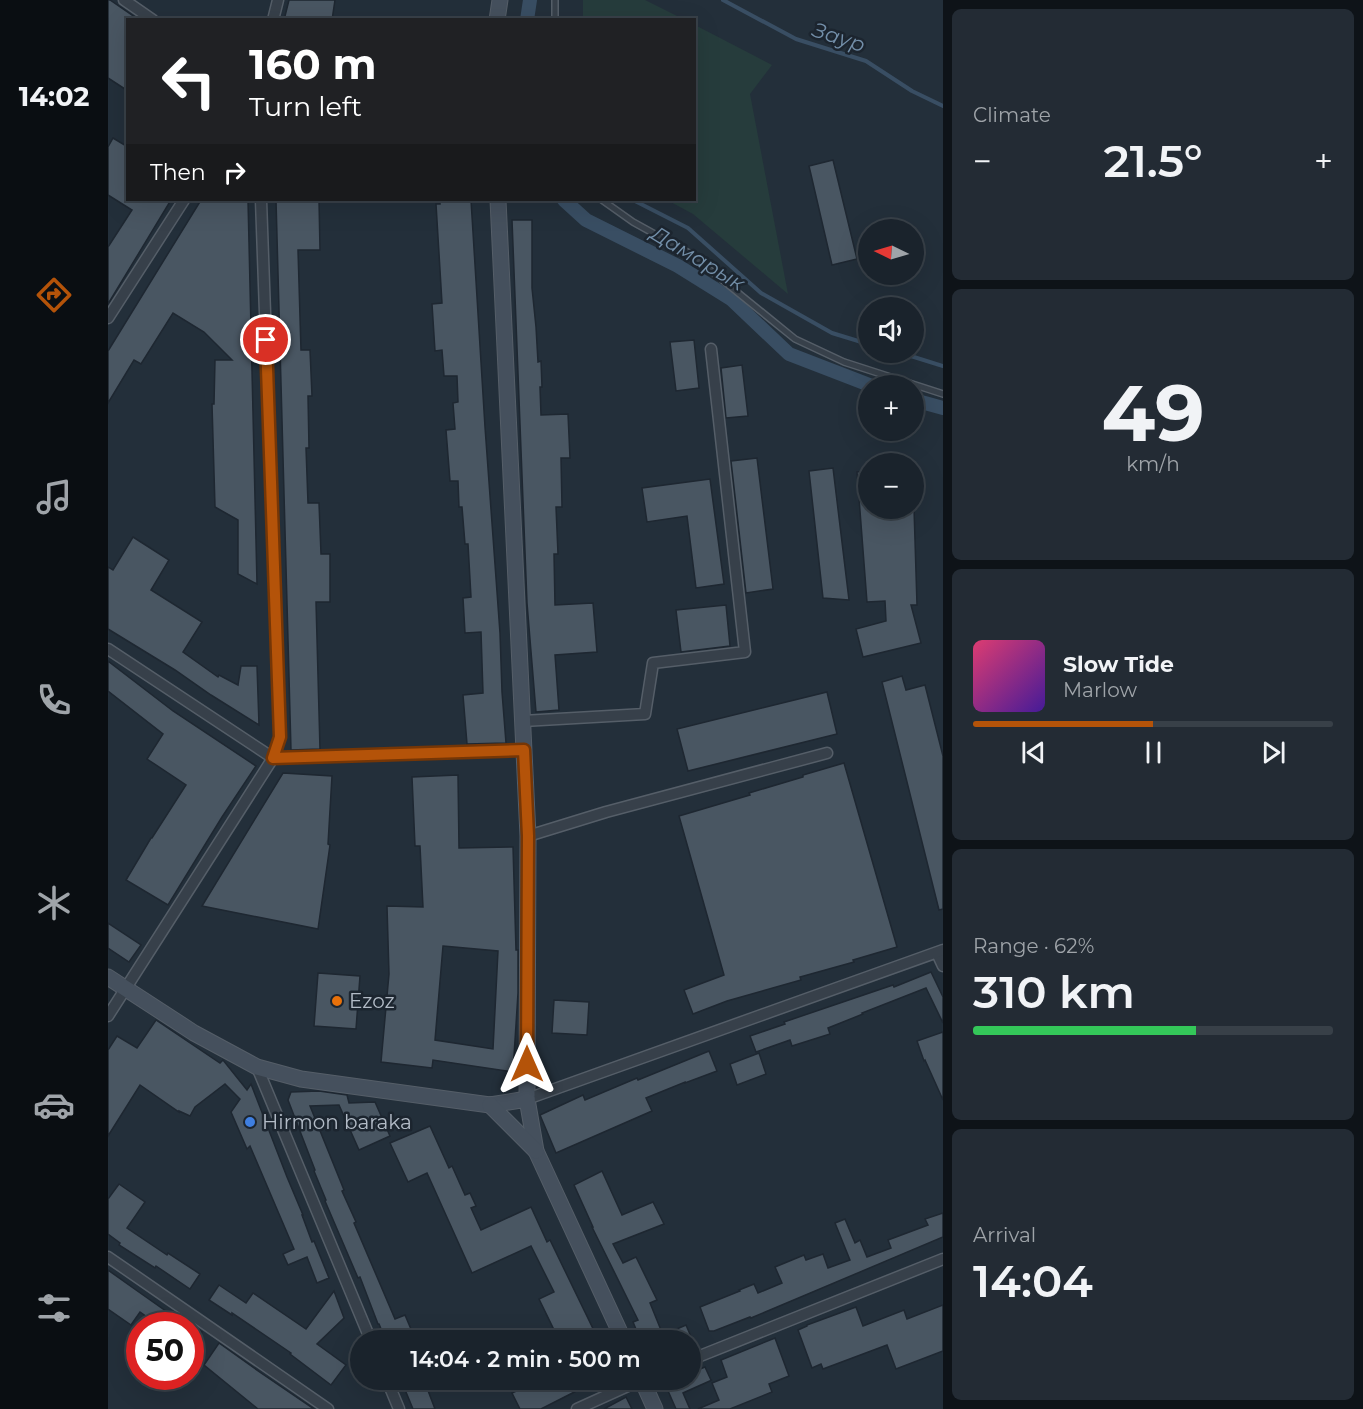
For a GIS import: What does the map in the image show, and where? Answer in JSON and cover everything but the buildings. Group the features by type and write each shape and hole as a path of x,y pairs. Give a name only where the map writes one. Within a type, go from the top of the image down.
{"main road":[{"path":"497,18 500,0"},
{"path":"498,201 528,836 527,1098 536,1151 619,1330"},
{"path":"108,977 194,1033 257,1067 302,1079 490,1105 527,1098"},
{"path":"490,1105 536,1151"},
{"path":"646,1390 655,1409"}],"street":[{"path":"124,0 150,18"},
{"path":"274,18 278,0"},
{"path":"108,318 183,201"},
{"path":"108,1016 273,758 280,737 261,201"},
{"path":"523,721 645,714 653,663 745,652 711,349"},
{"path":"108,649 273,758 524,750"},
{"path":"528,836 606,812 827,753"},
{"path":"527,1098 940,952 943,966"},
{"path":"257,1067 366,1330"},
{"path":"108,1257 328,1409"},
{"path":"701,1356 943,1259"},
{"path":"391,1390 399,1409"},
{"path":"577,1409 619,1390"}],"lane":[{"path":"555,0 555,18"},
{"path":"603,201 633,222 689,253 795,339 844,362 943,394"}],"green space":[{"path":"583,0 645,0 681,18 583,18"},
{"path":"696,26 772,65 750,94 788,294 693,214 669,201 696,201"}],"waterway":[{"name":"Дамарык","path":"527,18 530,0"},
{"name":"Заур","path":"723,0 796,39 866,61 912,91 943,106"},
{"name":"Дамарык","path":"565,201 586,220 678,266 731,299 789,354 858,381"},
{"path":"635,201 688,228 761,293 832,333 858,341"},
{"path":"924,360 943,366"},
{"name":"Дамарык","path":"924,403 943,408"}],"place":[{"name":"Ezoz","path":"337,1001"},
{"name":"Hirmon baraka","path":"250,1122"}],"route":[{"path":"266,340 280,737 273,758 524,750 528,836 527,1064"}]}
